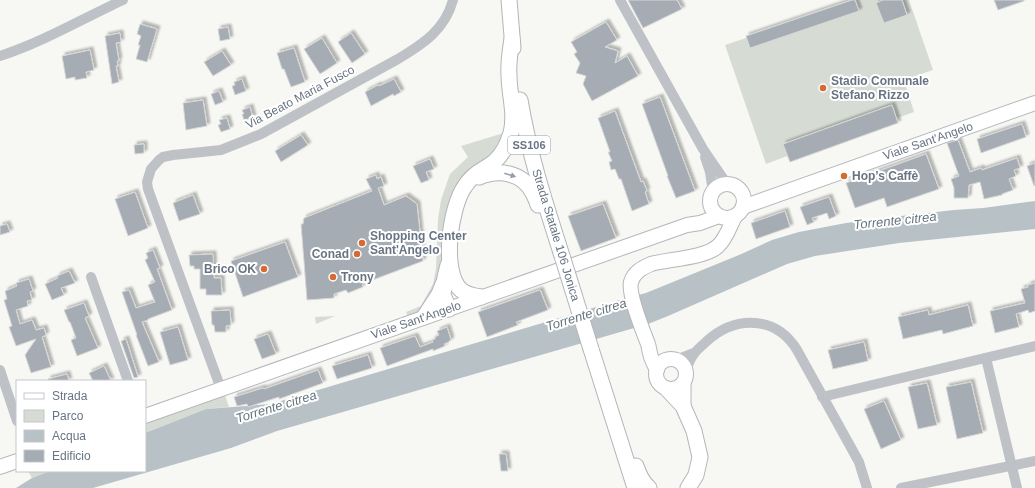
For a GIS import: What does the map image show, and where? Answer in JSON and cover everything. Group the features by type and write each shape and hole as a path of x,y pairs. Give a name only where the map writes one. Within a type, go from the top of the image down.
{"main road":[{"name":"Strada Statale 106 Jonica","path":"509,0 517,87 537,176 635,488"},
{"path":"450,308 443,295 450,277 450,238 459,196 465,186 476,174 495,161 501,154 511,133 513,114 509,75 512,39"},
{"name":"Viale Sant'Angelo","path":"739,211 775,194 1035,103"},
{"path":"473,178 500,172 515,176 525,182 534,193 551,238 561,254"},
{"path":"679,368 676,389 671,390 662,387 657,379 657,370 651,357 632,293 631,283 633,276 643,267 656,263 701,255 718,246 722,241 739,211 744,201 740,191 732,185 722,185 717,188 712,197 712,208 715,213 720,216 730,218 739,211"},
{"name":"Viale Sant'Angelo","path":"740,191 775,194"},
{"name":"Viale Sant'Angelo","path":"687,225 690,221 708,208 712,197"},
{"name":"Viale Sant'Angelo","path":"146,416 687,225 700,223 720,216"},
{"path":"720,216 722,241"},
{"path":"450,277 464,292 481,298"},
{"path":"424,318 450,277"},
{"path":"645,338 658,353 679,368 683,406 694,431 700,457 696,475 688,488"},
{"path":"657,370 662,363 679,368"},
{"path":"667,389 683,406"},
{"path":"606,394 616,406 639,476 649,488"},
{"path":"0,467 16,461"}],"street":[{"path":"0,56 21,49 48,37 123,0"},
{"name":"Via Beato Maria Fusco","path":"220,389 148,189 147,182 151,169 159,160 168,155 221,150 261,134 398,59 434,34 444,22 451,9 453,0"},
{"path":"620,0 703,149 727,184"},
{"path":"703,149 710,172 712,197"},
{"path":"91,277 128,380"},
{"path":"679,368 712,337 722,330 733,326 750,323 767,325 777,330 792,342 859,462 868,488"},
{"path":"822,397 1035,346"},
{"path":"986,358 1017,488"},
{"path":"0,370 16,418"},
{"path":"901,488 1035,461"}],"green space":[{"name":"Stadio Comunale Stefano Rizzo","path":"852,0 909,0 933,70 904,80 914,112 897,118 898,123 790,162 787,156 766,164 725,45 746,38 746,36"},
{"path":"507,132 502,146 470,174 444,272 423,311 408,317 406,312 421,306 433,284 436,269 438,220 441,200 450,174 468,157 461,146"},
{"path":"335,316 316,324 315,317"},
{"path":"225,395 229,407 206,409 146,433 146,423"},
{"path":"29,472 47,472 32,478"}],"water":[{"name":"Torrente citrea","path":"1035,201 1035,229 899,243 815,256 787,264 648,324 277,431 231,448 93,488 16,488 32,478 47,472 146,472 146,433 206,409 271,404 646,293 772,240 799,232 846,223"}],"building":[{"path":"628,0 677,0 682,9 643,28"},
{"path":"855,0 859,11 750,48 746,36"},
{"path":"883,0 902,0 907,15 884,23 876,3"},
{"path":"994,0 1024,0 1024,1 998,10"},
{"path":"606,22 617,40 605,47 618,51 615,63 627,56 638,76 592,101 583,84 586,76 576,73 580,63 574,54 577,52 571,42"},
{"path":"140,24 157,29 147,62 136,59 140,45 138,45 141,36 137,34"},
{"path":"228,27 230,39 220,41 218,29"},
{"path":"120,33 121,42 116,43 119,61 117,61 118,66 116,66 119,82 112,84 105,36"},
{"path":"351,33 365,54 352,63 338,42"},
{"path":"322,38 337,63 320,74 304,49"},
{"path":"294,48 305,82 291,87 284,69 282,69 277,53"},
{"path":"90,50 94,70 86,72 87,78 75,80 75,77 66,79 62,56"},
{"path":"222,51 231,65 213,76 204,62"},
{"path":"242,79 246,91 235,95 232,86 235,85 234,82"},
{"path":"394,79 401,92 394,96 393,94 371,106 365,92"},
{"path":"219,91 223,102 215,105 211,94"},
{"path":"660,97 695,191 676,198 642,104"},
{"path":"203,100 207,126 186,130 183,103"},
{"path":"892,105 898,123 790,162 783,144"},
{"path":"250,107 253,118 244,120 242,110"},
{"path":"615,111 641,182 643,181 647,191 645,192 649,204 632,211 621,179 619,179 615,169 611,170 609,162 612,161 608,152 610,152 598,118"},
{"path":"227,118 230,129 221,132 218,125 221,124 219,120"},
{"path":"1022,124 1026,137 981,153 977,139"},
{"path":"301,135 308,145 281,162 275,151"},
{"path":"958,140 970,172 981,168 982,170 1017,158 1020,168 1014,170 1016,176 1009,179 1013,190 1002,195 984,199 980,182 969,185 968,198 954,198 954,188 951,179 959,176 947,143"},
{"path":"144,144 144,153 135,154 134,145"},
{"path":"926,154 939,189 887,207 884,198 855,208 846,183"},
{"path":"430,159 434,169 426,172 429,180 421,183 413,166"},
{"path":"1035,163 1035,185 1034,186 1027,166"},
{"name":"Shopping Center Sant'Angelo","path":"376,175 377,179 381,177 384,186 378,188 384,205 406,196 417,204 423,261 362,284 363,287 348,293 346,290 334,294 334,298 307,300 301,224 303,224 304,218 372,191 366,179"},
{"path":"135,192 148,228 128,236 115,199"},
{"path":"193,195 200,214 179,221 173,203"},
{"path":"829,197 836,216 829,219 827,213 812,218 814,222 807,225 800,207"},
{"path":"603,204 616,238 581,251 568,216"},
{"path":"785,211 790,227 756,239 751,223"},
{"path":"7,224 10,232 0,235 0,226"},
{"name":"Brico OK","path":"285,242 298,277 243,297 231,261"},
{"path":"153,250 160,268 157,269 172,310 142,322 159,362 148,366 122,292 129,290 136,308 155,302 148,285 155,282 145,260 148,258 146,253"},
{"path":"213,254 214,278 221,278 222,295 206,295 206,289 200,289 200,269 194,269 194,266 190,266 189,255"},
{"path":"69,271 75,283 61,288 64,295 52,300 45,284 58,278 57,276"},
{"path":"29,279 33,291 30,292 32,300 27,301 28,306 16,310 20,324 32,320 36,330 44,328 46,335 42,337 51,367 31,373 25,355 36,339 16,346 9,327 12,326 4,300 7,299 5,291 17,286 16,283"},
{"path":"1035,283 1035,311 1029,313 1028,310 1016,314 1019,327 995,333 990,311 1025,303 1021,289"},
{"path":"540,290 548,310 516,322 518,325 487,337 478,312"},
{"path":"84,303 89,316 85,318 98,348 77,356 71,340 76,338 64,310"},
{"path":"968,305 973,326 943,334 942,330 903,339 898,317 928,310 929,315"},
{"path":"230,310 231,325 226,326 226,332 215,332 214,325 212,325 211,311"},
{"path":"178,327 188,360 170,365 160,332"},
{"path":"447,327 451,340 444,344 445,346 387,366 380,348 415,336 420,347 433,342 432,340 439,335 437,331"},
{"path":"268,334 276,354 262,359 254,339"},
{"path":"126,339 138,377 134,378 121,341"},
{"path":"864,342 868,361 833,369 828,350"},
{"path":"368,355 372,368 337,379 332,366"},
{"path":"104,366 111,380 92,380 89,373"},
{"path":"318,370 323,383 279,399 279,397 248,407 247,404 237,406 234,397 263,388 264,389"},
{"path":"67,374 69,380 48,380"},
{"path":"971,382 983,433 957,439 946,387"},
{"path":"927,383 937,425 918,429 908,387"},
{"path":"884,401 901,440 881,449 864,409"},
{"path":"499,454 506,454 508,471 501,471"}],"place":[{"name":"Stadio Comunale Stefano Rizzo","path":"823,88"},
{"name":"Hop’s Caffè","path":"844,176"},
{"name":"Shopping Center Sant'Angelo","path":"362,243"},
{"name":"Conad","path":"357,254"},
{"name":"Brico OK","path":"264,269"},
{"name":"Trony","path":"333,277"}]}
